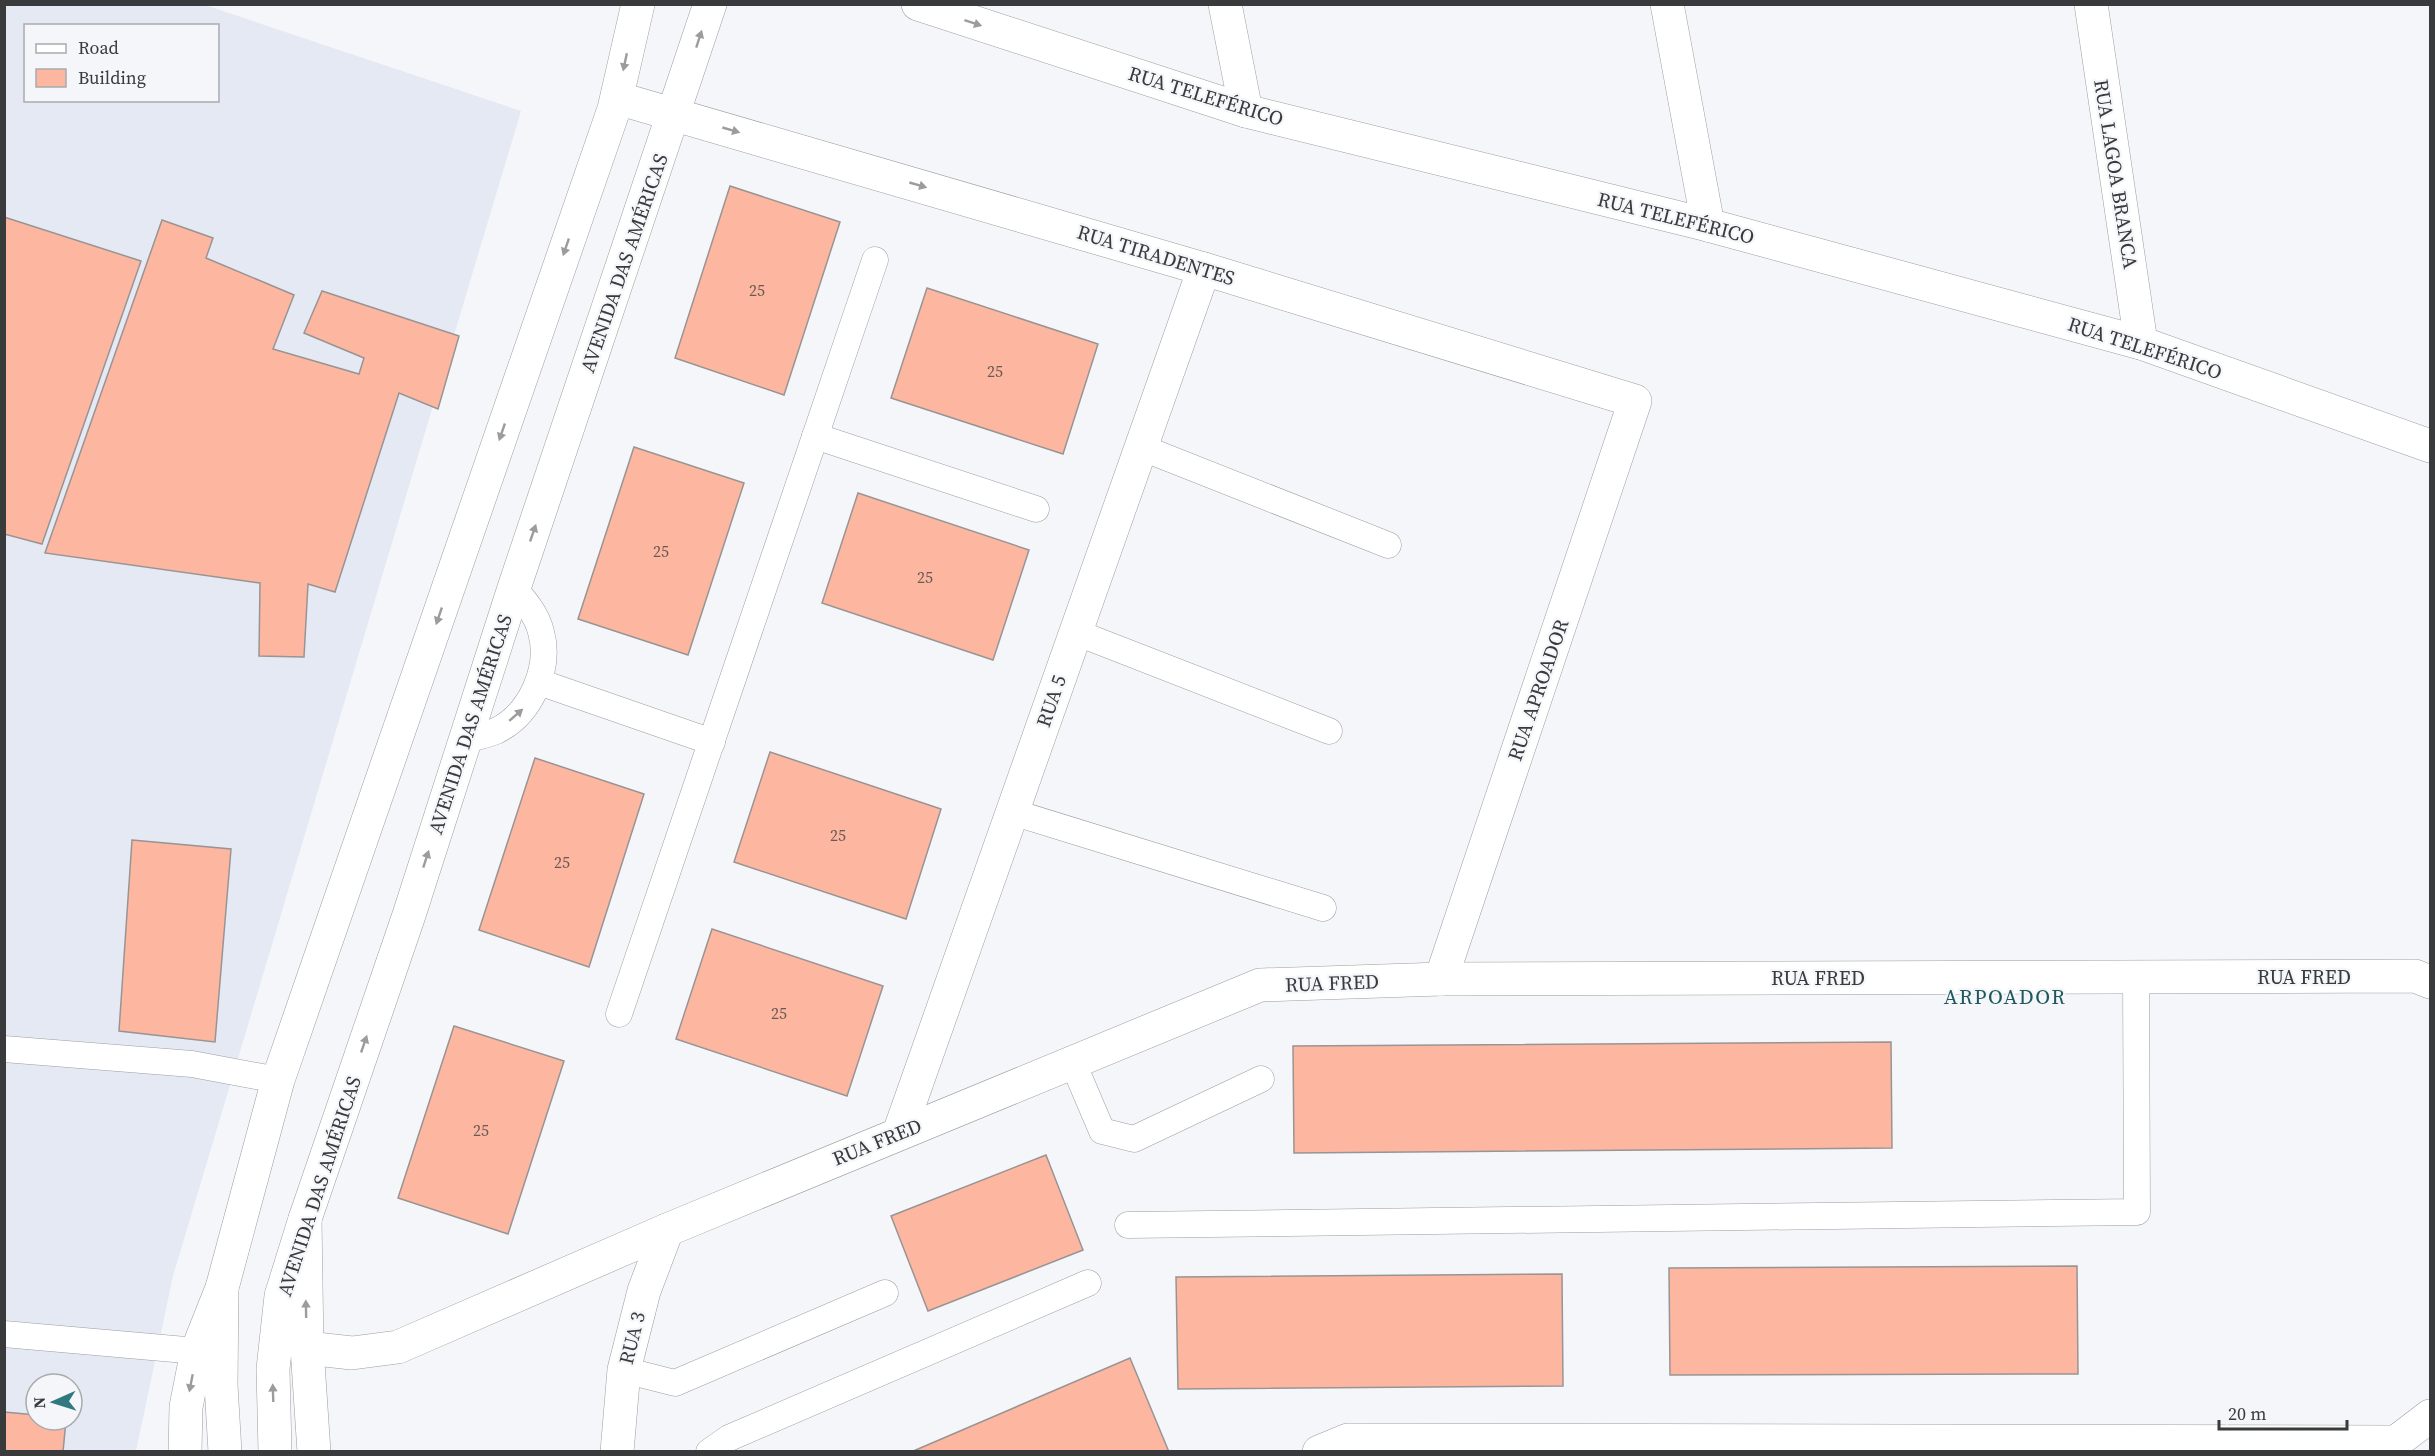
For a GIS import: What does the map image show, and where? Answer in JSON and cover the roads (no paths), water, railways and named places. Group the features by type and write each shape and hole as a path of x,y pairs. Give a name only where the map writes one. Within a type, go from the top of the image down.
{"street":[{"path":"185,1452 186,1407 197,1351 222,1288 278,1080 617,98 638,4"},
{"name":"RUA TELEFÉRICO","path":"918,4 1246,111 1708,225 2142,343 2430,446"},
{"path":"1225,4 1246,111"},
{"path":"1667,4 1708,225"},
{"name":"RUA LAGOA BRANCA","path":"2091,4 2142,343"},
{"name":"AVENIDA DAS AMÉRICAS","path":"275,1452 273,1369 281,1296 409,915 514,588 674,113 703,6"},
{"name":"RUA TIRADENTES","path":"617,98 1204,269 1635,401"},
{"name":"RUA 5","path":"898,1133 1204,269"},
{"name":"RUA APROADOR","path":"1441,979 1635,401"},
{"name":"RUA FRED","path":"307,1348 352,1353 398,1347 898,1133 1260,986 1441,979 2415,976 2430,982"},
{"path":"305,1219 307,1348 314,1452"},
{"name":"RUA 3","path":"617,1452 624,1370 644,1291 667,1230"},
{"path":"222,1288 220,1385 225,1452"},
{"path":"1319,1452 1348,1440 2396,1442 2430,1416"}],"lane":[{"path":"619,1014 875,260"},
{"path":"815,436 1036,509"},
{"path":"1140,447 1388,545"},
{"path":"465,740 496,730 522,711 539,682 544,657 542,632 531,608 514,588"},
{"path":"1075,632 1329,731"},
{"path":"539,682 712,742"},
{"path":"1012,812 1323,908"},
{"path":"1128,1224 2137,1212 2136,977"},
{"path":"4,1049 192,1064 278,1080"},
{"path":"1073,1063 1102,1131 1134,1139 1261,1079"},
{"path":"709,1452 729,1438 1088,1283"},
{"path":"624,1370 675,1383 885,1293"},
{"path":"4,1334 197,1351"}],"district":[{"name":"ARPOADOR","path":"2005,996"}]}
